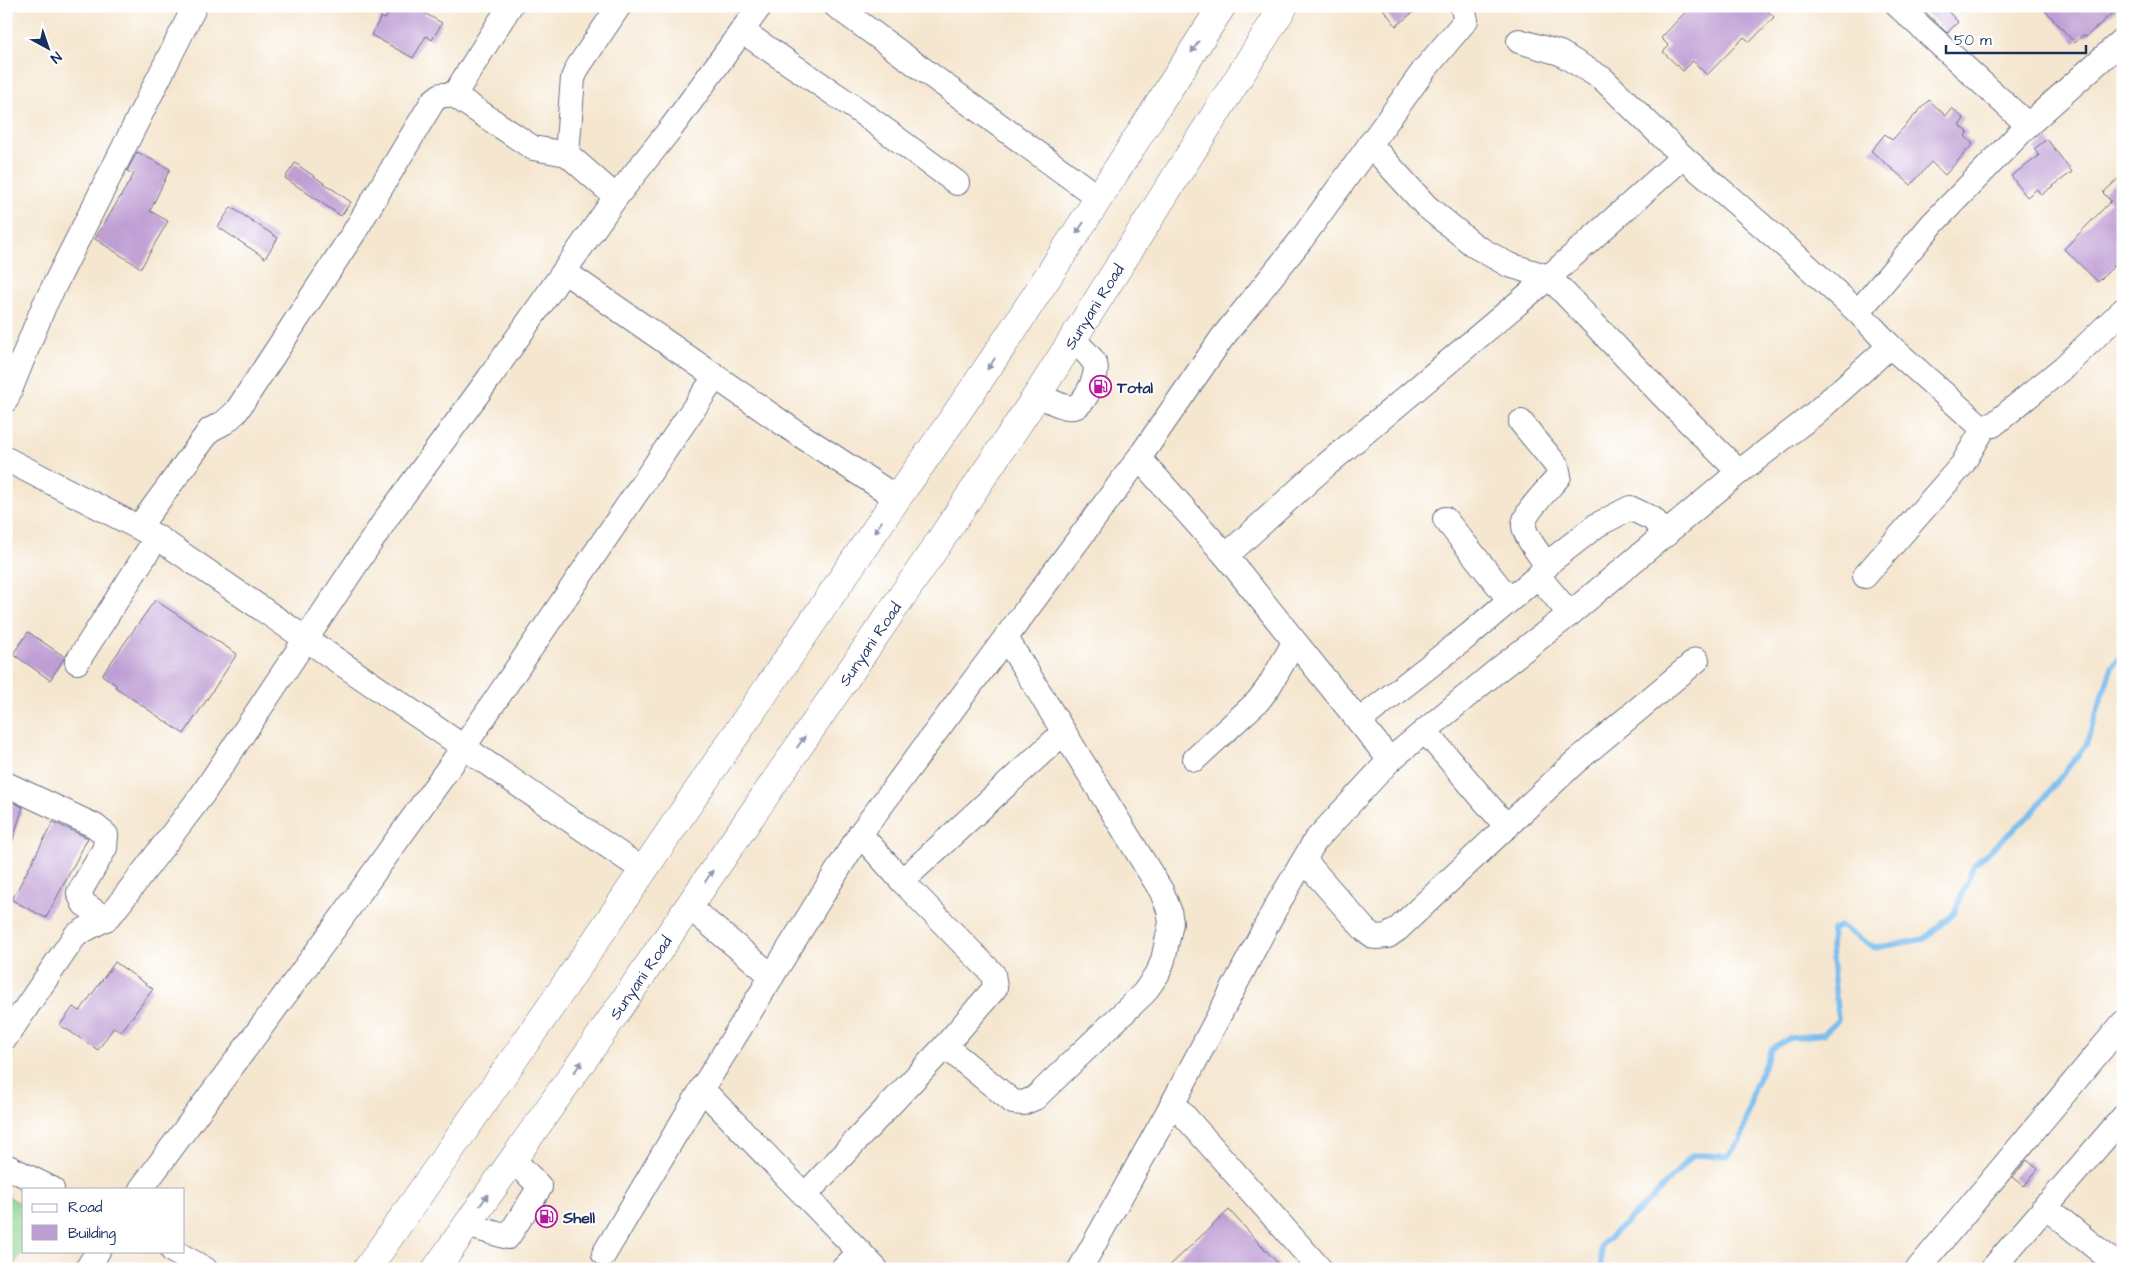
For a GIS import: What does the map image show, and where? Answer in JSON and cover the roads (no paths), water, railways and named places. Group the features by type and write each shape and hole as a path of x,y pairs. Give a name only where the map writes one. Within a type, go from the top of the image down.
{"main road":[{"path":"367,1269 551,1006 897,498 955,418 1222,6"},
{"name":"Sunyani Road","path":"436,1269 929,557 1038,394 1284,6"}],"street":[{"path":"6,400 44,306 195,6"},
{"path":"454,95 510,6"},
{"path":"568,154 573,78 578,67 619,6"},
{"path":"6,1038 75,936 86,928 106,919 113,912 202,794 388,516 565,272 616,197 672,127 760,6"},
{"path":"836,6 1099,198"},
{"path":"604,1254 702,1089 860,834 1006,638 1071,547 1139,458 1222,338 1301,240 1424,70 1466,20 1462,6"},
{"path":"1898,6 2028,125"},
{"path":"742,31 858,110 957,183"},
{"path":"1858,312 1933,224 2028,125 2123,40"},
{"path":"1518,41 1560,53 1603,79 1683,157 1783,244 1858,312 1890,346 1978,424 1985,426 1993,425 2064,367 2123,310"},
{"path":"77,662 148,532 210,430 225,422 236,412 353,234 434,101 441,95 454,95 533,148 568,154 616,197"},
{"path":"1370,144 1426,206 1475,246 1509,265 1549,277 1666,400 1739,472"},
{"path":"1226,556 1325,466 1549,277 1683,157"},
{"path":"565,272 715,377 897,498"},
{"path":"1038,394 1064,406 1072,407 1078,405 1095,380 1097,371 1095,362 1073,339"},
{"path":"1080,1269 1173,1103 1276,907 1315,841 1390,760 1499,669 1570,614 1666,535 1739,472 1813,415 1890,346"},
{"path":"142,1188 325,941 463,748 715,377"},
{"path":"1521,422 1557,466 1559,476 1526,515 1524,525 1542,571 1570,614"},
{"path":"1865,576 1962,466 1985,426"},
{"path":"1139,458 1226,556 1294,643 1390,760"},
{"path":"6,459 148,532 643,870"},
{"path":"1359,721 1469,635 1596,525 1630,508 1653,519 1666,535"},
{"path":"1445,519 1509,600"},
{"path":"945,1046 1014,1102 1023,1103 1035,1098 1144,993 1158,973 1163,960 1170,923 1169,910 1162,892 1006,638"},
{"path":"1194,759 1258,702 1294,643"},
{"path":"1304,860 1365,930 1375,937 1388,936 1398,929 1574,763 1697,660"},
{"path":"1425,731 1507,827"},
{"path":"902,881 1064,732"},
{"path":"6,784 95,826 106,835 105,848 78,893 84,904 106,919"},
{"path":"806,1194 945,1046 995,988 996,982 993,974 902,881 860,834"},
{"path":"688,906 772,976"},
{"path":"1918,1269 2123,1023"},
{"path":"702,1089 806,1194 868,1261 843,1269"},
{"path":"1173,1103 1320,1269"},
{"path":"1992,1269 2044,1206 2123,1117"},
{"path":"466,1225 508,1237 540,1187 513,1159"},
{"path":"6,1166 50,1188"},
{"path":"2044,1206 2122,1269"},
{"path":"87,1269 97,1252"},
{"path":"175,1252 205,1269"}],"waterway":[{"path":"1601,1269 1601,1245 1648,1202 1692,1155 1727,1156 1741,1140 1754,1088 1772,1048 1790,1038 1823,1034 1838,1020 1831,949 1832,930 1840,926 1875,948 1924,939 1954,913 1974,865 2032,813 2086,745 2112,667 2123,653"}],"place":[{"name":"Total","path":"1101,387"},
{"name":"Shell","path":"547,1217"}]}
